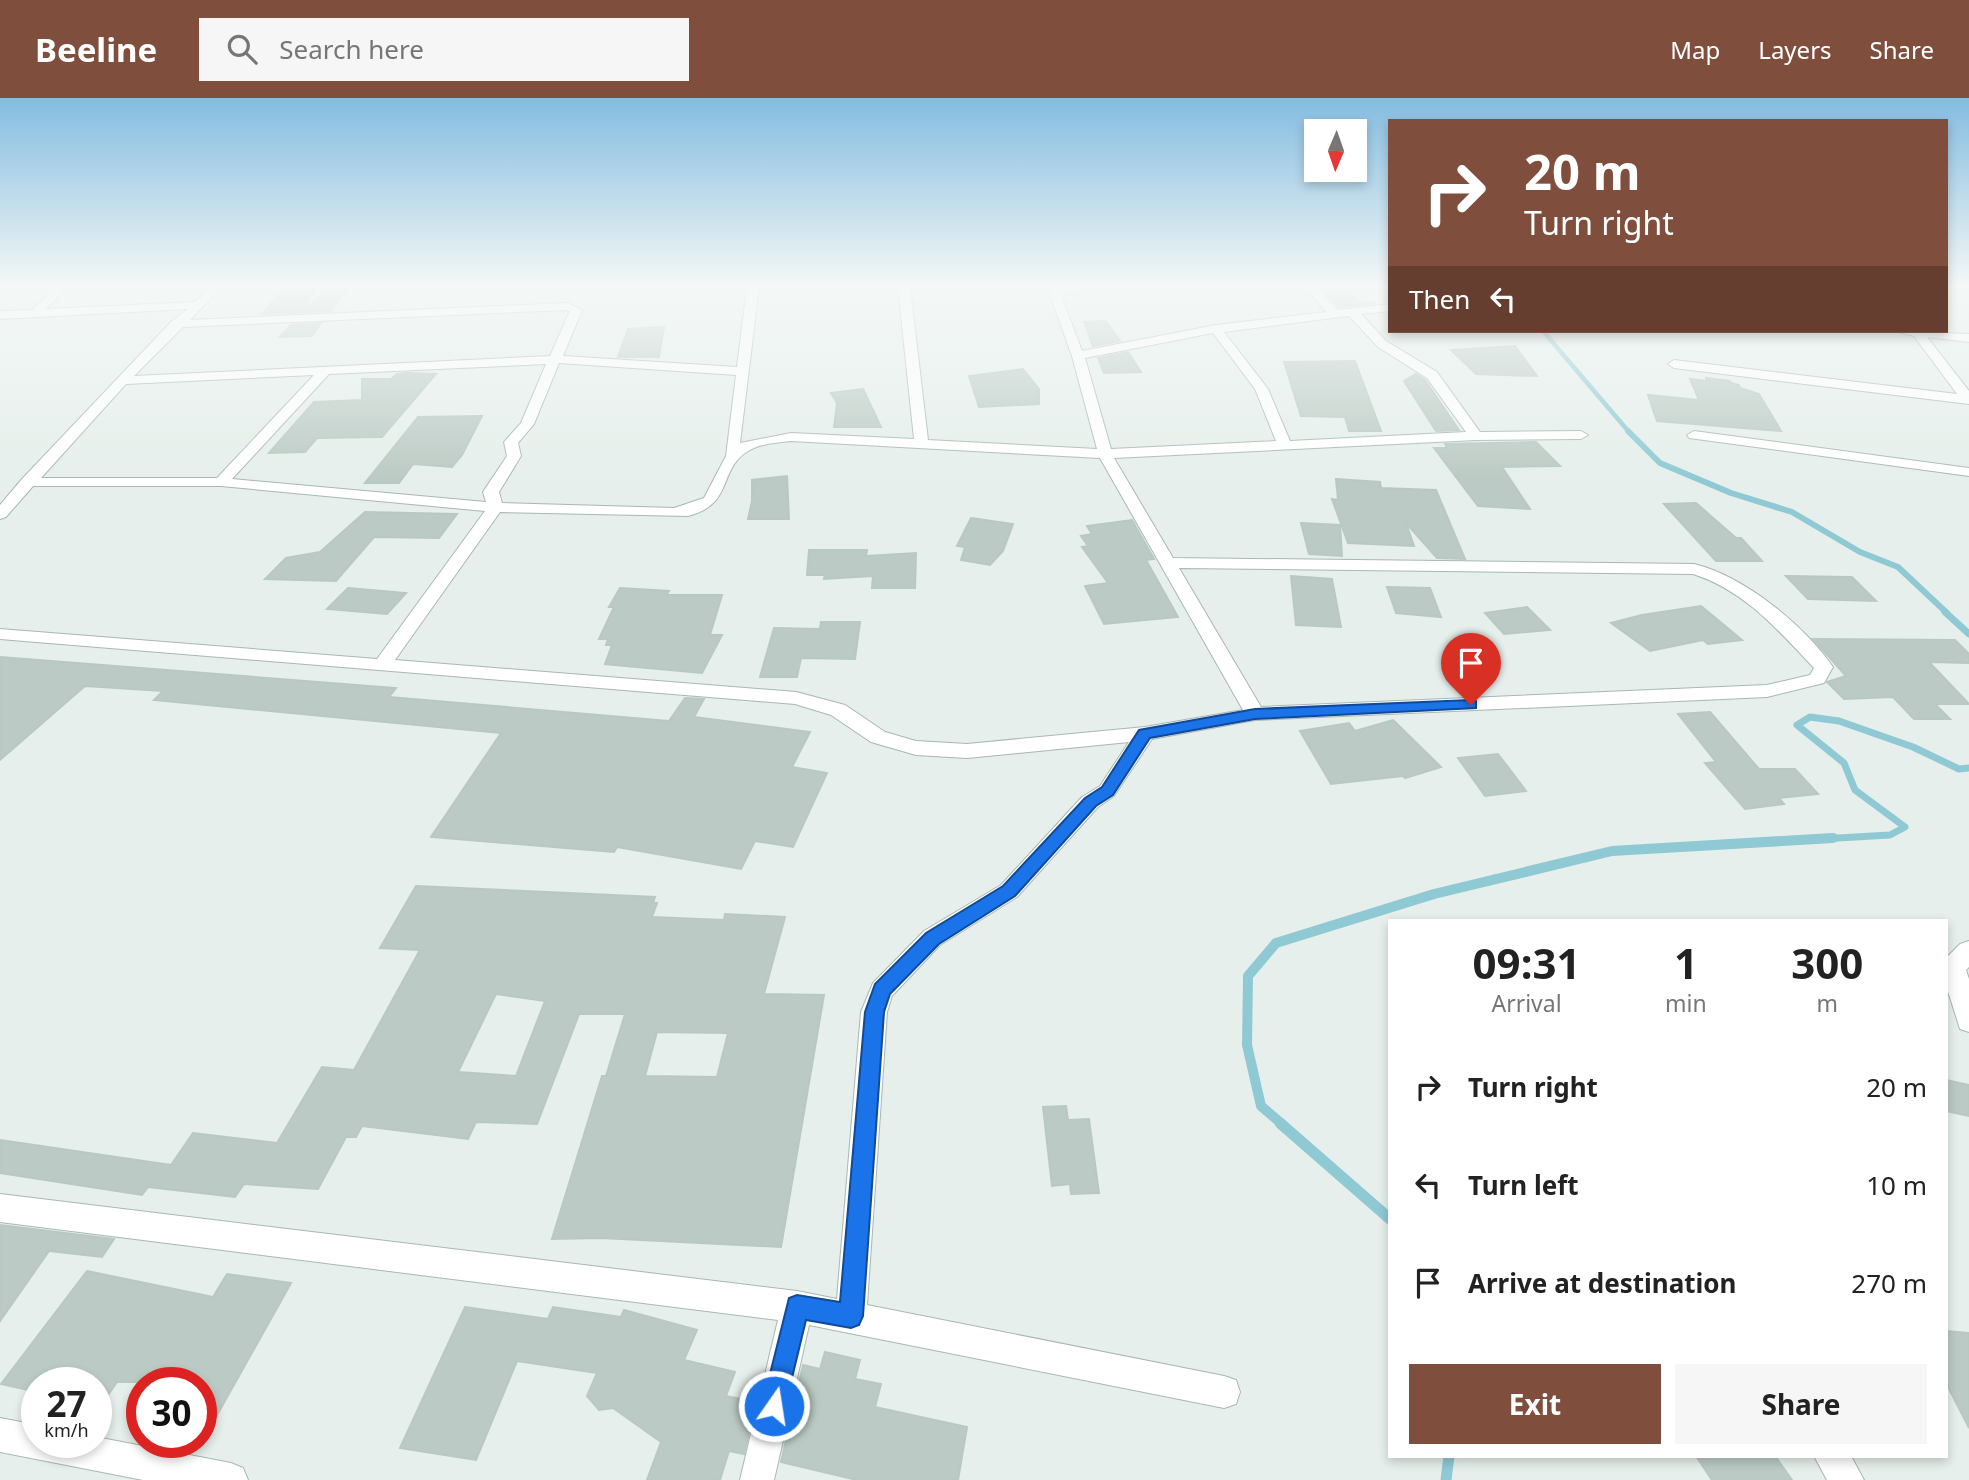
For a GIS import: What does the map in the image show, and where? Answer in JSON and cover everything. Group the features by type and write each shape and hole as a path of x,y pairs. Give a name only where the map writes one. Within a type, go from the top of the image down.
{"street":[{"path":"0,514 149,351"},
{"path":"496,507 491,492 514,456 511,442 527,424 560,351"},
{"path":"27,482 221,482 496,507 688,511 710,501 732,454 745,351"},
{"path":"911,351 920,443"},
{"path":"1076,351 1105,454 1171,563 1255,714"},
{"path":"1078,356 1101,351"},
{"path":"1233,351 1261,389 1286,447"},
{"path":"1394,351 1432,375 1476,436"},
{"path":"1932,351 1969,400"},
{"path":"122,380 575,359 593,364 742,371"},
{"path":"1674,364 1969,400"},
{"path":"221,482 327,369"},
{"path":"732,454 765,439 790,437 1105,454 1476,436 1581,435"},
{"path":"1694,435 1969,472"},
{"path":"382,665 496,507"},
{"path":"0,634 796,698 838,710 878,737 916,748 967,751 1145,734 1255,714 1767,691 1817,678 1824,667 1779,622 1726,578 1694,569 1171,563"},
{"path":"851,1316 874,1012 882,989 932,938 1009,891 1090,802 1107,791 1145,734"},
{"path":"1969,951 1952,967 1969,1021"},
{"path":"0,1208 797,1307 1224,1392"},
{"path":"757,1480 797,1307"},
{"path":"0,1435 231,1480"},
{"path":"1832,1458 1847,1480"}],"building":[{"path":"620,351 660,351 659,357 618,357"},
{"path":"1453,351 1519,351 1537,376 1476,374"},
{"path":"1128,352 1141,372 1104,373 1098,358"},
{"path":"1355,361 1381,431 1349,431 1345,417 1301,416 1284,362"},
{"path":"1023,369 1039,389 1039,404 979,407 969,376"},
{"path":"397,374 436,374 382,437 317,438 305,452 269,453 314,402 362,400 362,379 391,379"},
{"path":"1416,374 1425,380 1459,430 1436,431 1404,381"},
{"path":"1706,378 1730,381 1740,388 1759,394 1781,431 1657,421 1648,395 1699,400 1690,379 1707,381"},
{"path":"863,389 881,427 834,427 837,403 831,393"},
{"path":"482,416 462,455 452,467 413,464 399,483 365,483 418,417"},
{"path":"1536,442 1560,466 1502,467 1530,509 1478,506 1434,448 1447,448 1445,444"},
{"path":"787,476 789,519 748,519 752,501 752,480"},
{"path":"1336,479 1380,482 1381,488 1436,490 1465,559 1437,558 1406,523 1414,546 1348,543 1332,499 1338,500"},
{"path":"1696,503 1736,538 1741,538 1762,561 1716,561 1664,504"},
{"path":"365,512 457,514 439,538 374,537 336,581 265,579 286,558 320,552"},
{"path":"971,518 1013,524 1003,551 990,565 961,560 965,547 957,546"},
{"path":"1132,520 1154,559 1146,560 1178,617 1104,624 1085,586 1108,583 1082,547 1088,546 1081,536 1092,534 1087,526"},
{"path":"1301,523 1340,525 1342,556 1309,554"},
{"path":"809,550 867,550 866,556 916,553 915,588 872,588 873,576 824,579 825,575 807,575"},
{"path":"1291,576 1332,579 1341,627 1296,625"},
{"path":"1786,576 1852,577 1876,601 1808,599"},
{"path":"1387,587 1430,588 1441,617 1396,613"},
{"path":"348,588 406,593 387,614 327,609"},
{"path":"620,588 669,591 666,595 722,595 710,635 722,635 702,673 605,664 612,645 606,645 608,639 599,639 614,607 609,607"},
{"path":"1701,606 1742,640 1708,644 1703,640 1650,651 1611,623 1642,615"},
{"path":"1527,607 1550,630 1504,634 1485,613"},
{"path":"821,622 860,622 855,659 801,658 797,677 760,677 774,628 820,629"},
{"path":"1813,639 1955,640 1969,654 1969,663 1929,662 1969,704 1935,704 1950,719 1914,719 1893,697 1844,699 1827,682 1846,676"},
{"path":"0,657 396,688 389,697 669,721 685,698 704,699 694,717 810,732 792,767 827,773 793,847 755,841 741,869 617,847 614,852 431,837 501,733 154,700 163,691 85,686 0,760"},
{"path":"1710,712 1759,769 1795,769 1818,794 1779,798 1784,804 1745,809 1705,763 1716,762 1678,714"},
{"path":"1393,720 1441,767 1405,778 1403,776 1331,784 1300,731 1349,723 1355,731"},
{"path":"1498,754 1526,791 1485,796 1458,758"},
{"path":"416,886 655,897 653,903 657,903 652,917 724,920 725,914 785,917 764,994 824,995 781,1247 601,1238 552,1239 602,1076 606,1076 625,1014 579,1014 537,1124 476,1122 468,1139 362,1126 356,1137 346,1137 318,1189 244,1184 235,1197 148,1187 142,1195 0,1173 0,1140 171,1165 193,1133 277,1143 322,1067 354,1070 420,950 380,948","holes":["496,994 545,1001 516,1076 458,1072","657,1032 728,1033 717,1077 645,1076"]},
{"path":"1948,1080 1969,1085 1969,1116 1948,1111"},
{"path":"1066,1106 1068,1120 1089,1119 1099,1193 1071,1194 1070,1184 1052,1186 1043,1107"},
{"path":"0,1225 114,1239 102,1257 49,1251 0,1321"},
{"path":"87,1271 213,1297 227,1274 291,1283 217,1415 217,1367 126,1367 126,1382 117,1382 112,1389 112,1367 21,1367 21,1388 1,1384"},
{"path":"465,1307 548,1319 553,1307 621,1317 624,1310 697,1330 684,1360 735,1372 726,1396 756,1402 744,1454 729,1451 720,1480 647,1480 661,1442 613,1408 599,1410 587,1396 597,1373 517,1361 476,1460 400,1448"},
{"path":"1948,1331 1969,1333 1969,1428 1948,1387"},
{"path":"825,1352 860,1360 855,1379 881,1384 875,1407 967,1427 958,1480 857,1480 781,1462 803,1365 820,1369"},
{"path":"1697,1458 1776,1458 1792,1480 1712,1480"}],"waterway":[{"path":"1560,351 1629,432"},
{"path":"1629,432 1660,463 1731,493 1792,512 1860,552 1898,567 1947,613"},
{"path":"1945,612 1969,634"},
{"path":"1803,840 1890,835 1905,827 1855,790 1844,763 1797,725 1810,717 1839,721 1913,747 1959,769 1969,768"},
{"path":"1282,1124 1261,1106 1247,1045 1248,976 1276,943 1434,894 1612,851 1833,838"},
{"path":"1280,1123 1388,1217"},
{"path":"1446,1480 1449,1458"}],"route":[{"path":"774,1406 797,1307 851,1316 874,1012 882,989 932,938 1009,891 1090,802 1107,791 1145,734 1255,714 1471,705"}]}
